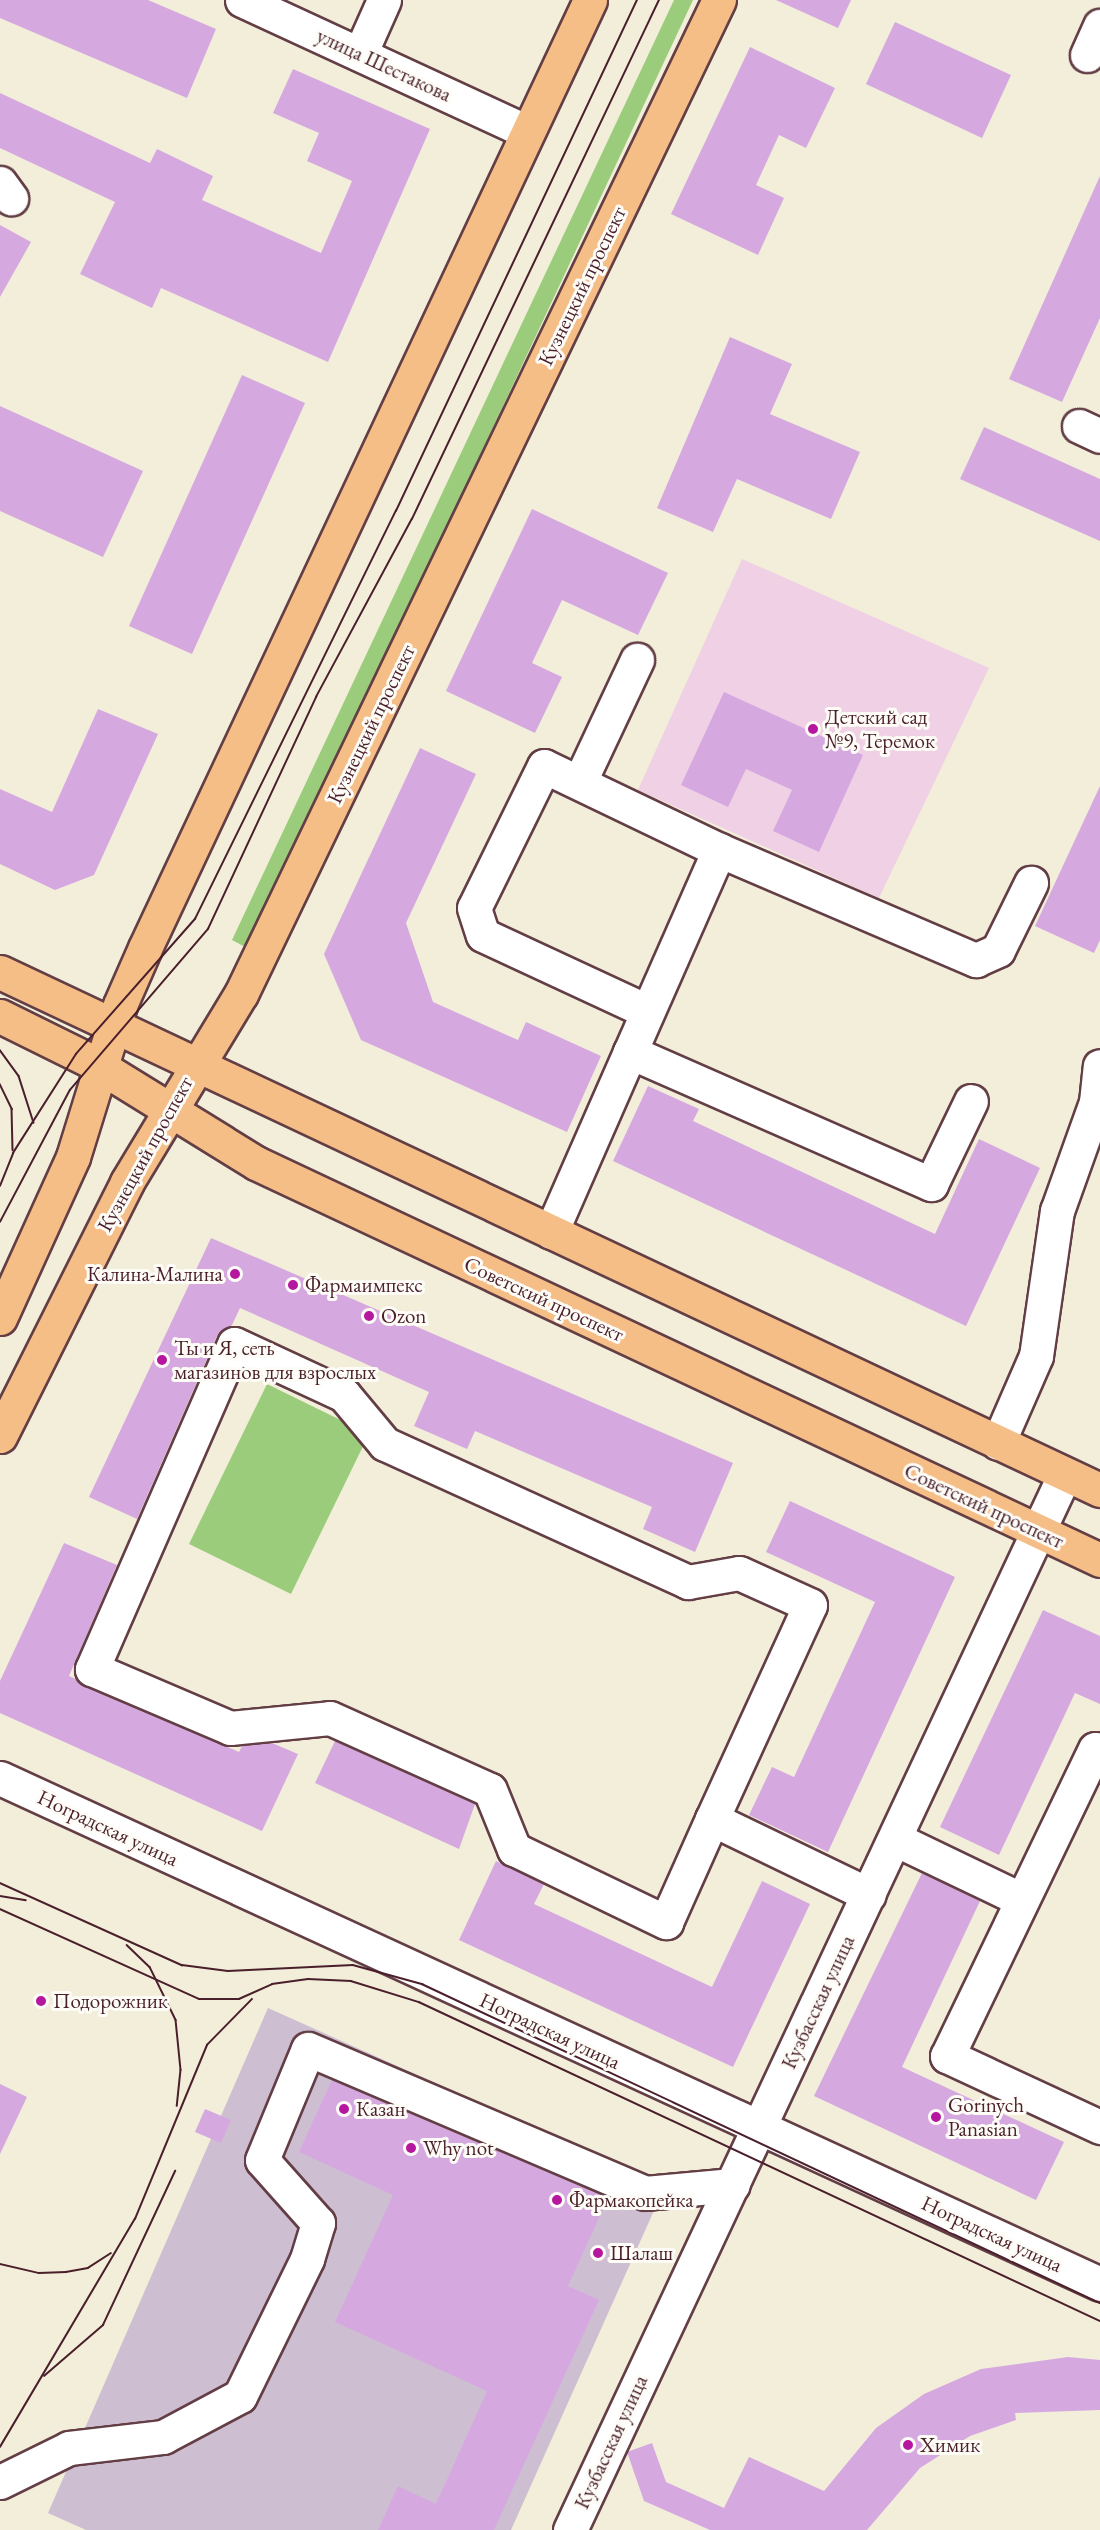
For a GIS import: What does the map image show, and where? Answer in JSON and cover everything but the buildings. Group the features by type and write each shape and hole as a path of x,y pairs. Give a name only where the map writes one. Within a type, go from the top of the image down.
{"main road":[{"path":"0,1317 49,1216 102,1068 114,1026 243,734 525,131 590,0"},
{"name":"Кузнецкий проспект","path":"0,1436 167,1110 194,1063 241,994 719,0"},
{"path":"0,972 1100,1490"},
{"name":"Советский проспект","path":"0,1016 102,1068 256,1163 1100,1560"}],"street":[{"name":"улица Шестакова","path":"242,0 525,131"},
{"path":"360,54 384,0"},
{"path":"1087,55 1100,26"},
{"path":"580,781 637,660"},
{"path":"647,1011 483,935 474,908 544,766 580,781 719,850 976,960 998,950 1031,883"},
{"path":"551,1232 719,850"},
{"path":"630,1052 931,1184 971,1101"},
{"path":"998,1443 1036,1356 1057,1211 1096,1102 1100,1066"},
{"path":"234,1344 344,1395 385,1444 688,1582 739,1573 810,1605 712,1820 666,1922 514,1849 490,1790 330,1718 230,1728 92,1669 234,1344"},
{"name":"Кузбасская улица","path":"570,2530 1065,1474"},
{"path":"1100,1751 1095,1749 1020,1899 947,2056 1100,2127"},
{"name":"Ноградская улица","path":"0,1778 1100,2284"},
{"path":"712,1820 868,1895"},
{"path":"895,1839 1020,1899"},
{"path":"0,2482 69,2448 163,2437 240,2396 307,2259 318,2223 262,2160 308,2049 645,2193 733,2185"}],"shaded area":[{"name":"Детский сад №9, Теремок","path":"742,559 989,668 879,898 638,790"},
{"path":"268,2008 665,2186 511,2530 86,2530 48,2513"}],"green space":[{"path":"674,0 693,0 249,949 232,940"},
{"path":"267,1384 369,1434 291,1594 189,1544"}],"tram line":[{"path":"0,1186 13,1153 76,1054 195,919 396,511 637,0"},
{"path":"0,1222 70,1090 208,929 316,697 412,519 659,0"},
{"path":"0,1050 19,1076 34,1123"},
{"path":"0,1084 12,1109 13,1150"},
{"path":"0,1883 182,1965 228,1971 353,1965 422,1984 1100,2303"},
{"path":"0,1896 26,1900"},
{"path":"0,1909 199,1999 239,1999 272,1984 308,1979 351,1981 419,2002 1100,2321"},
{"path":"127,1945 150,1967 176,2020 181,2070 177,2106"},
{"path":"0,2447 135,2219 207,2045 252,1999"},
{"path":"44,2376 103,2325 175,2171"},
{"path":"0,2264 39,2273 66,2272 88,2268 111,2253"}],"place":[{"name":"Детский сад №9, Теремок","path":"813,729"},
{"name":"Калина-Малина","path":"235,1274"},
{"name":"Фармаимпекс","path":"293,1285"},
{"name":"Ozon","path":"369,1316"},
{"name":"Ты и Я, сеть магазинов для взрослых","path":"162,1360"},
{"name":"Подорожник","path":"41,2001"},
{"name":"Казан","path":"344,2109"},
{"name":"Gorinych Panasian","path":"936,2117"},
{"name":"Why not","path":"411,2148"},
{"name":"Фармакопейка","path":"557,2200"},
{"name":"Шалаш","path":"598,2253"},
{"name":"Химик","path":"908,2445"}]}
